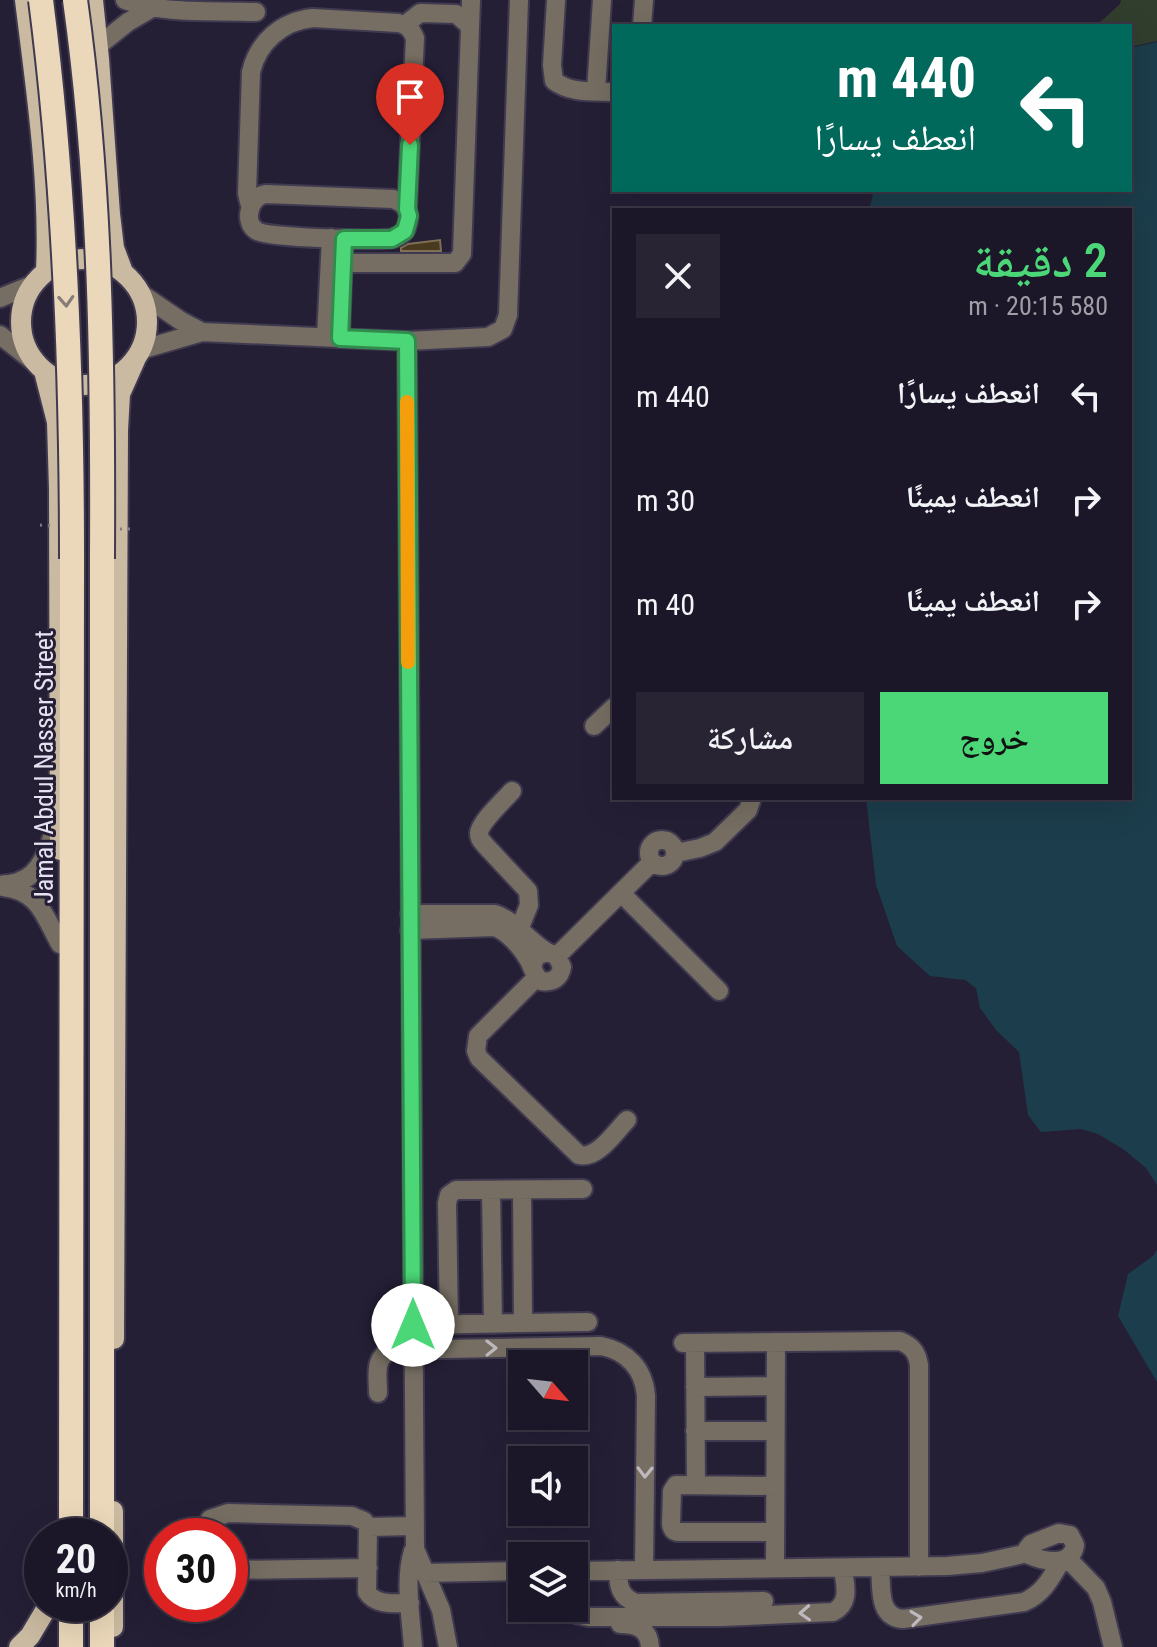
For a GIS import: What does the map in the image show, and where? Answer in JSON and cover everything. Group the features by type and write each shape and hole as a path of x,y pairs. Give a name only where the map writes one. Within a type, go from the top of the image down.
{"highway":[{"name":"Jamal Abdul Nasser Street","path":"41,0 58,158 68,327 72,482 71,1518"},
{"path":"75,0 90,141 101,326 102,1518"},
{"path":"71,1622 71,1647"},
{"path":"102,1622 102,1647"}],"main road":[{"path":"25,0 48,226 40,277"},
{"path":"93,0 114,248 123,272"},
{"path":"59,1518 58,449 57,422 38,366 23,341 20,318 26,296 40,277 68,260 84,259 108,263 133,281 147,317 146,334 120,394 117,483 113,1647"},
{"path":"38,366 67,383 93,385 117,376 138,354"},
{"path":"19,1647 38,1622"},
{"path":"57,1647 59,1622"}],"street":[{"path":"125,0 152,8 256,6 247,193 252,204"},
{"path":"343,263 455,263 462,254 471,0"},
{"path":"138,354 202,332 407,341 488,337 503,329 508,315 519,0"},
{"path":"556,0 554,81 574,91 605,91 602,0"},
{"path":"642,24 644,0"},
{"path":"98,46 152,8"},
{"path":"406,24 420,13 456,14 470,26"},
{"path":"254,57 275,33 302,19 406,24 415,38 408,224 405,231 392,239 264,235 252,227 249,219 252,204 259,195 266,194 393,199 407,209"},
{"path":"333,338 343,263 337,238"},
{"path":"333,338 337,238"},
{"path":"0,298 40,277"},
{"path":"140,293 202,332"},
{"path":"0,335 38,366"},
{"path":"407,341 414,1526 415,1549 441,1610 448,1647"},
{"path":"594,726 612,709"},
{"path":"512,791 484,822 479,833 485,845 528,891 529,905 519,930"},
{"path":"627,1120 596,1152 579,1155 479,1058 476,1051 478,1036 534,972 536,956 552,954 652,862 649,852 653,843 663,839 672,844 676,853 708,846 748,810 751,800"},
{"path":"0,886 20,881 34,873 45,855 60,815"},
{"path":"0,886 17,888 30,895 60,944"},
{"path":"621,893 719,991"},
{"path":"495,914 506,918 552,954 562,967 558,978 547,982 534,972 522,950 499,928 410,922 495,914"},
{"path":"449,1318 449,1195 456,1190 583,1189"},
{"path":"491,1190 493,1324"},
{"path":"522,1190 523,1323"},
{"path":"413,1318 449,1318 493,1324 588,1322"},
{"path":"696,1485 695,1387 689,1343 900,1341 914,1349 919,1365 919,1567"},
{"path":"775,1568 776,1342"},
{"path":"378,1393 379,1360 392,1350 601,1346 618,1351 633,1362 643,1378 646,1396 644,1570"},
{"path":"695,1387 776,1386"},
{"path":"695,1431 775,1431"},
{"path":"775,1486 676,1485 673,1487 671,1524 675,1532 775,1532"},
{"path":"213,1518 228,1513 352,1516 364,1521 368,1527 367,1592 380,1602 410,1603"},
{"path":"368,1527 414,1526"},
{"path":"880,1567 884,1608 890,1616 903,1619 1024,1602 1044,1588 1072,1555 1075,1545 1070,1535 1059,1533 1031,1544 1028,1553"},
{"path":"413,1647 410,1566 415,1549"},
{"path":"588,1571 919,1567 965,1565 1028,1553"},
{"path":"1028,1553 1031,1557 1065,1560 1096,1588 1113,1647"},
{"path":"248,1570 368,1568"},
{"path":"588,1617 723,1617 833,1612 845,1601 843,1568"},
{"path":"618,1570 620,1591 636,1603 764,1601"},
{"path":"424,1573 508,1571"},
{"path":"411,1624 423,1611 441,1610"},
{"path":"574,1622 636,1625 647,1633 650,1647"}],"green space":[{"path":"1121,0 1157,0 1157,41 1132,47 1132,24 1098,24"}],"water":[{"path":"1157,42 1157,1185 1146,1168 1098,1134 1081,1129 1041,1132 1028,1115 1019,1052 997,1031 980,1008 976,988 965,980 930,976 897,946 876,885 866,800 1132,800 1132,208 870,208 874,192 1132,192 1132,48"},
{"path":"1157,1250 1157,1382 1118,1316 1128,1274"}],"building":[{"path":"440,240 441,251 401,251 408,244"}],"slow traffic":[{"path":"407,402 408,662"}],"route":[{"path":"410,145 409,216 405,231 392,239 344,239 340,338 407,341 413,1325"}]}
